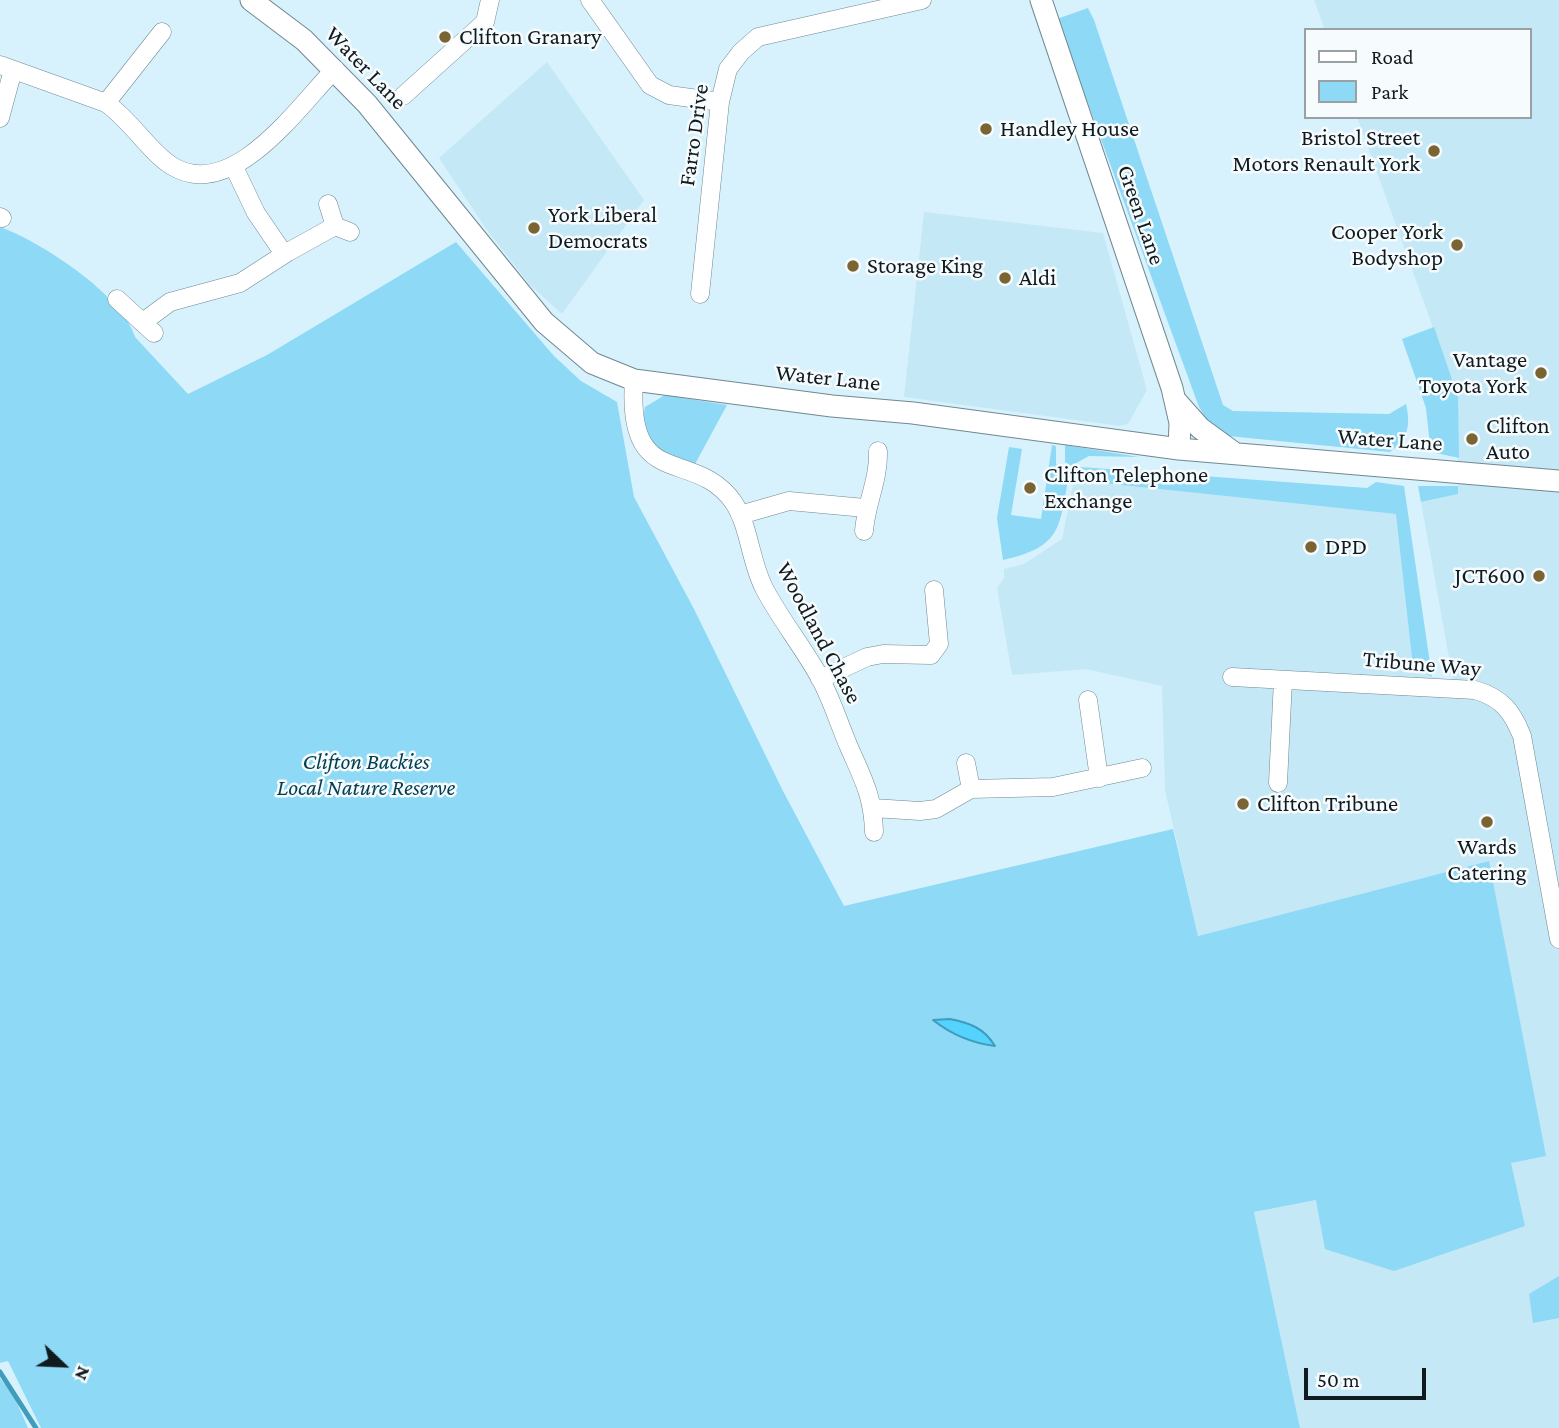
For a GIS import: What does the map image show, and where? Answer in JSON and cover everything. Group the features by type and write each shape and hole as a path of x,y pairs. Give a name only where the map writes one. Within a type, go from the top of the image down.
{"street":[{"name":"Water Lane","path":"251,0 304,40 335,69 396,137 544,322 592,363 634,380 832,406 913,413 1179,449 1559,481"},
{"path":"403,96 485,22 490,0"},
{"path":"590,0 650,85 669,95 720,102"},
{"name":"Farro Drive","path":"700,294 720,102 729,69 741,52 758,37 922,0"},
{"name":"Green Lane","path":"1041,0 1175,400 1180,423 1179,449"},
{"path":"106,103 141,45 162,32"},
{"path":"0,118 7,67 106,103 121,114 172,166 187,173 223,173 257,150 335,69"},
{"path":"234,167 261,222 284,254"},
{"path":"117,299 148,327 170,302 240,283 284,254 343,229 328,204"},
{"name":"Woodland Chase","path":"634,380 633,411 637,433 645,445 667,465 710,482 733,502 740,515 762,585 820,679 867,784 873,808 874,832"},
{"path":"1175,400 1200,428 1234,453"},
{"path":"864,531 865,508 877,479 878,451"},
{"path":"740,515 789,502 865,508"},
{"path":"820,679 867,657 883,653 931,655 939,644 934,590"},
{"name":"Tribune Way","path":"1232,677 1475,690 1503,703 1512,713 1522,736 1558,928"},
{"path":"1278,783 1283,680"},
{"path":"1088,700 1099,778"},
{"path":"966,763 971,789"},
{"path":"873,808 920,811 936,809 971,789 1053,787 1142,768"}],"shaded area":[{"path":"1314,0 1559,0 1559,1428 1300,1428 1254,1212 1545,1156 1489,861 1198,936 1165,790 1162,686 1086,669 1012,675 997,588 1004,578 1004,569 1024,564 1062,539 1074,480 1397,514 1413,667 1432,677 1453,680 1421,502 1458,494 1458,397 1358,119 1531,119 1531,28 1324,28"},
{"path":"547,62 644,200 562,314 529,284 487,230 439,158"},
{"path":"924,212 1103,233 1147,390 1128,424 1120,426 904,397"},
{"path":"950,1019 976,1027 995,1046 962,1038 933,1020"}],"green space":[{"path":"1088,8 1223,405 1233,411 1389,414 1406,404 1407,431 1401,442 1390,452 1228,436 1208,422 1199,407 1057,19"},
{"name":"Clifton Backies Local Nature Reserve","path":"0,227 36,244 98,287 127,321 135,337 188,394 267,355 456,242 554,356 581,381 617,402 634,497 694,609 783,791 844,906 1173,829 1198,936 1489,861 1546,1156 1511,1163 1525,1226 1394,1271 1325,1249 1316,1200 1254,1212 1300,1428 41,1428 8,1361 0,1363"},
{"path":"1434,327 1458,397 1459,458 1436,453 1430,445 1426,408 1402,339"},
{"path":"665,395 727,405 694,466 674,458 656,446 646,429 645,407"},
{"path":"1052,445 1056,446 1056,464 1069,475 1059,522 1047,541 1037,549 1003,560 997,518 1009,447 1022,449 1011,515 1041,519"},
{"path":"1065,445 1139,457 1089,456 1071,466 1065,462"},
{"path":"1080,467 1367,488 1376,482 1404,486 1432,677 1413,667 1396,514 1074,480"},
{"path":"1418,486 1458,486 1458,494 1421,502"},
{"path":"1559,1276 1559,1318 1533,1323 1529,1294"},
{"path":"0,1378 14,1396 28,1428 0,1428"}],"waterway":[{"path":"0,1372 36,1428"}],"place":[{"name":"Clifton Granary","path":"445,37"},
{"name":"Handley House","path":"986,129"},
{"name":"Bristol Street Motors Renault York","path":"1434,151"},
{"name":"York Liberal Democrats","path":"534,228"},
{"name":"Cooper York Bodyshop","path":"1457,245"},
{"name":"Storage King","path":"853,266"},
{"name":"Aldi","path":"1005,278"},
{"name":"Vantage Toyota York","path":"1541,373"},
{"name":"Clifton Auto","path":"1472,439"},
{"name":"Clifton Telephone Exchange","path":"1030,488"},
{"name":"DPD","path":"1311,547"},
{"name":"JCT600","path":"1539,576"},
{"name":"Clifton Tribune","path":"1243,804"},
{"name":"Wards Catering","path":"1487,822"}]}
